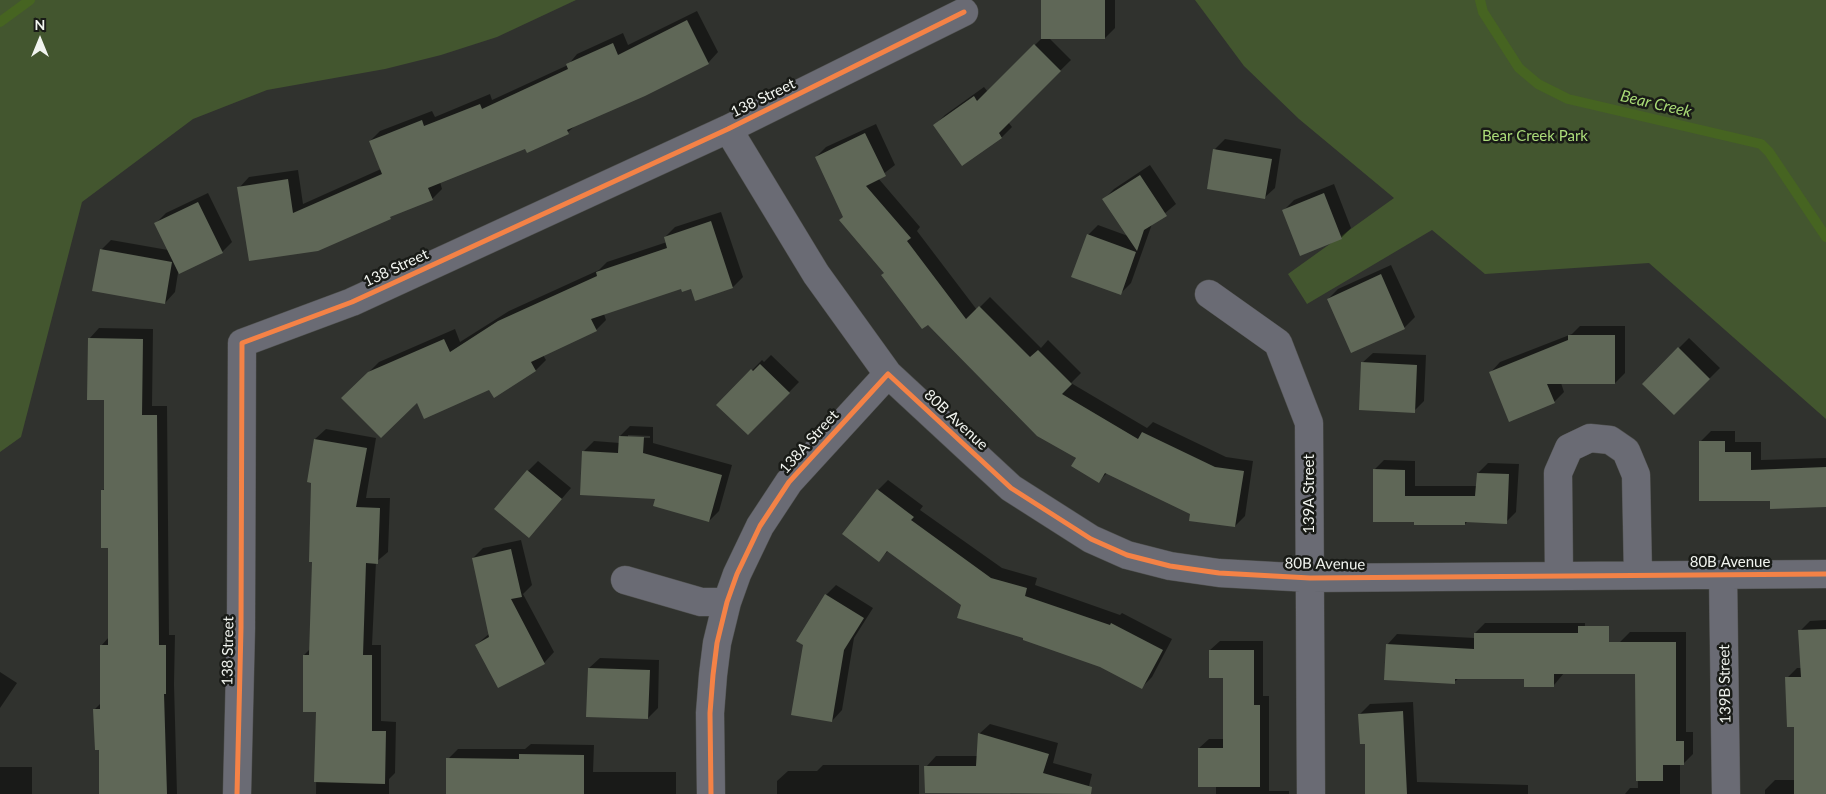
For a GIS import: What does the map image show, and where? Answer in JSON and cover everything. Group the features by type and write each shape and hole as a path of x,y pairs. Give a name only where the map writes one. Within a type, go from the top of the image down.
{"street":[{"name":"138 Street","path":"237,794 241,618 242,343 352,302 728,129 964,12"},
{"name":"80B Avenue","path":"728,129 816,274 888,374 1011,488 1091,539 1127,555 1170,566 1219,573 1310,578 1826,574"},
{"name":"139A Street","path":"1209,294 1278,343 1309,423 1311,794"},
{"name":"138A Street","path":"711,794 710,713 717,642 727,602 760,526 789,482 888,374"},
{"path":"1559,576 1558,473 1569,448 1590,438 1610,440 1626,451 1636,475 1638,575"},
{"name":"139B Street","path":"1723,574 1726,794"},
{"path":"625,580 700,602 727,602"}],"green space":[{"path":"0,0 576,0 497,37 441,55 385,69 267,90 193,119 82,202 21,437 0,452"},
{"name":"Bear Creek Park","path":"1195,0 1826,0 1826,419 1649,263 1485,274 1432,230 1307,304 1288,274 1394,198 1299,119 1244,66"}],"building":[{"path":"1041,0 1105,0 1105,39 1041,39"},
{"path":"687,20 709,64 645,96 567,130 569,134 527,153 525,149 428,188 433,200 390,217 391,219 318,251 249,261 237,187 288,179 293,213 382,174 369,141 422,120 424,126 480,104 482,109 568,69 566,64 613,43 618,55"},
{"path":"1034,44 1061,71 999,133 1002,138 962,166 933,125 974,96 977,101"},
{"path":"865,133 886,176 866,186 911,238 907,241 966,319 979,306 1030,357 1038,350 1072,384 1062,394 1138,439 1142,432 1215,467 1244,471 1235,527 1189,521 1190,514 1105,473 1099,483 1071,466 1076,458 1037,436 928,325 922,329 881,275 884,273 839,220 843,217 815,157"},
{"path":"1213,149 1272,159 1265,199 1207,189"},
{"path":"1140,175 1167,216 1144,230 1137,251 1102,199"},
{"path":"1324,193 1342,239 1300,256 1282,210"},
{"path":"198,202 223,253 179,274 154,223"},
{"path":"711,221 733,288 695,301 691,289 682,292 681,289 591,319 597,331 531,362 536,371 494,398 489,390 424,419 417,403 381,438 341,398 368,372 444,339 450,352 498,321 597,276 596,272 667,248 664,237"},
{"path":"1087,234 1136,252 1121,295 1071,277"},
{"path":"100,249 172,262 165,304 92,291"},
{"path":"1381,274 1405,329 1351,353 1327,299"},
{"path":"1568,335 1615,335 1615,384 1547,384 1555,403 1509,422 1489,372 1568,340"},
{"path":"88,338 143,339 142,415 157,415 159,645 166,645 166,694 164,694 167,794 99,794 99,750 95,750 93,709 100,709 100,645 108,645 108,548 101,548 101,490 104,490 104,400 87,400"},
{"path":"1678,347 1710,379 1674,415 1642,384"},
{"path":"1361,362 1417,365 1415,413 1359,410"},
{"path":"760,364 790,393 748,435 716,405 751,369 753,371"},
{"path":"619,436 644,437 643,453 722,475 709,522 653,506 655,499 580,495 582,451 618,453"},
{"path":"314,439 367,448 356,507 380,508 378,564 366,563 363,655 372,655 372,731 386,731 385,784 314,782 316,712 303,712 303,655 309,655 312,562 309,562 311,483 307,482"},
{"path":"1699,441 1725,441 1725,452 1751,452 1751,470 1826,467 1826,507 1770,509 1770,501 1699,501"},
{"path":"1373,469 1405,470 1405,496 1475,496 1477,473 1509,474 1507,524 1465,522 1465,525 1414,525 1414,522 1373,522"},
{"path":"527,470 562,499 529,538 494,509"},
{"path":"877,489 914,517 911,520 991,578 1027,588 1025,596 1110,625 1111,623 1163,650 1142,689 1100,667 1023,640 1023,638 957,618 961,605 887,551 879,562 842,534"},
{"path":"511,549 522,597 511,599 545,664 498,688 475,645 489,637 472,558"},
{"path":"825,594 864,618 844,650 832,722 791,715 803,645 796,641"},
{"path":"1578,626 1609,626 1609,642 1676,642 1676,741 1684,741 1684,765 1663,765 1663,781 1636,781 1635,674 1554,674 1554,687 1524,687 1524,679 1455,679 1455,684 1384,680 1386,644 1474,649 1474,633 1578,633"},
{"path":"1826,629 1826,794 1794,794 1794,727 1787,727 1785,677 1801,677 1798,630"},
{"path":"1209,650 1254,650 1254,705 1260,705 1260,787 1198,787 1198,748 1223,748 1223,678 1209,678"},
{"path":"588,668 650,670 648,719 586,717"},
{"path":"1403,711 1407,794 1365,794 1365,744 1360,744 1358,714"},
{"path":"978,733 1049,754 1043,773 1092,787 1091,794 925,793 924,766 976,766"},
{"path":"519,754 584,755 584,794 446,794 446,758 519,759"}],"waterway":[{"path":"0,22 30,0"},
{"name":"Bear Creek","path":"1480,0 1483,12 1519,68 1538,84 1568,99 1761,144 1769,152 1826,237"}],"cycle path":[{"path":"237,794 241,628 242,343 352,302 728,129 964,12"},
{"path":"711,794 710,713 713,675 717,643 727,602 737,574 760,526 789,482 888,374 1011,488 1091,539 1127,555 1170,566 1219,573 1310,578 1826,574"}]}
